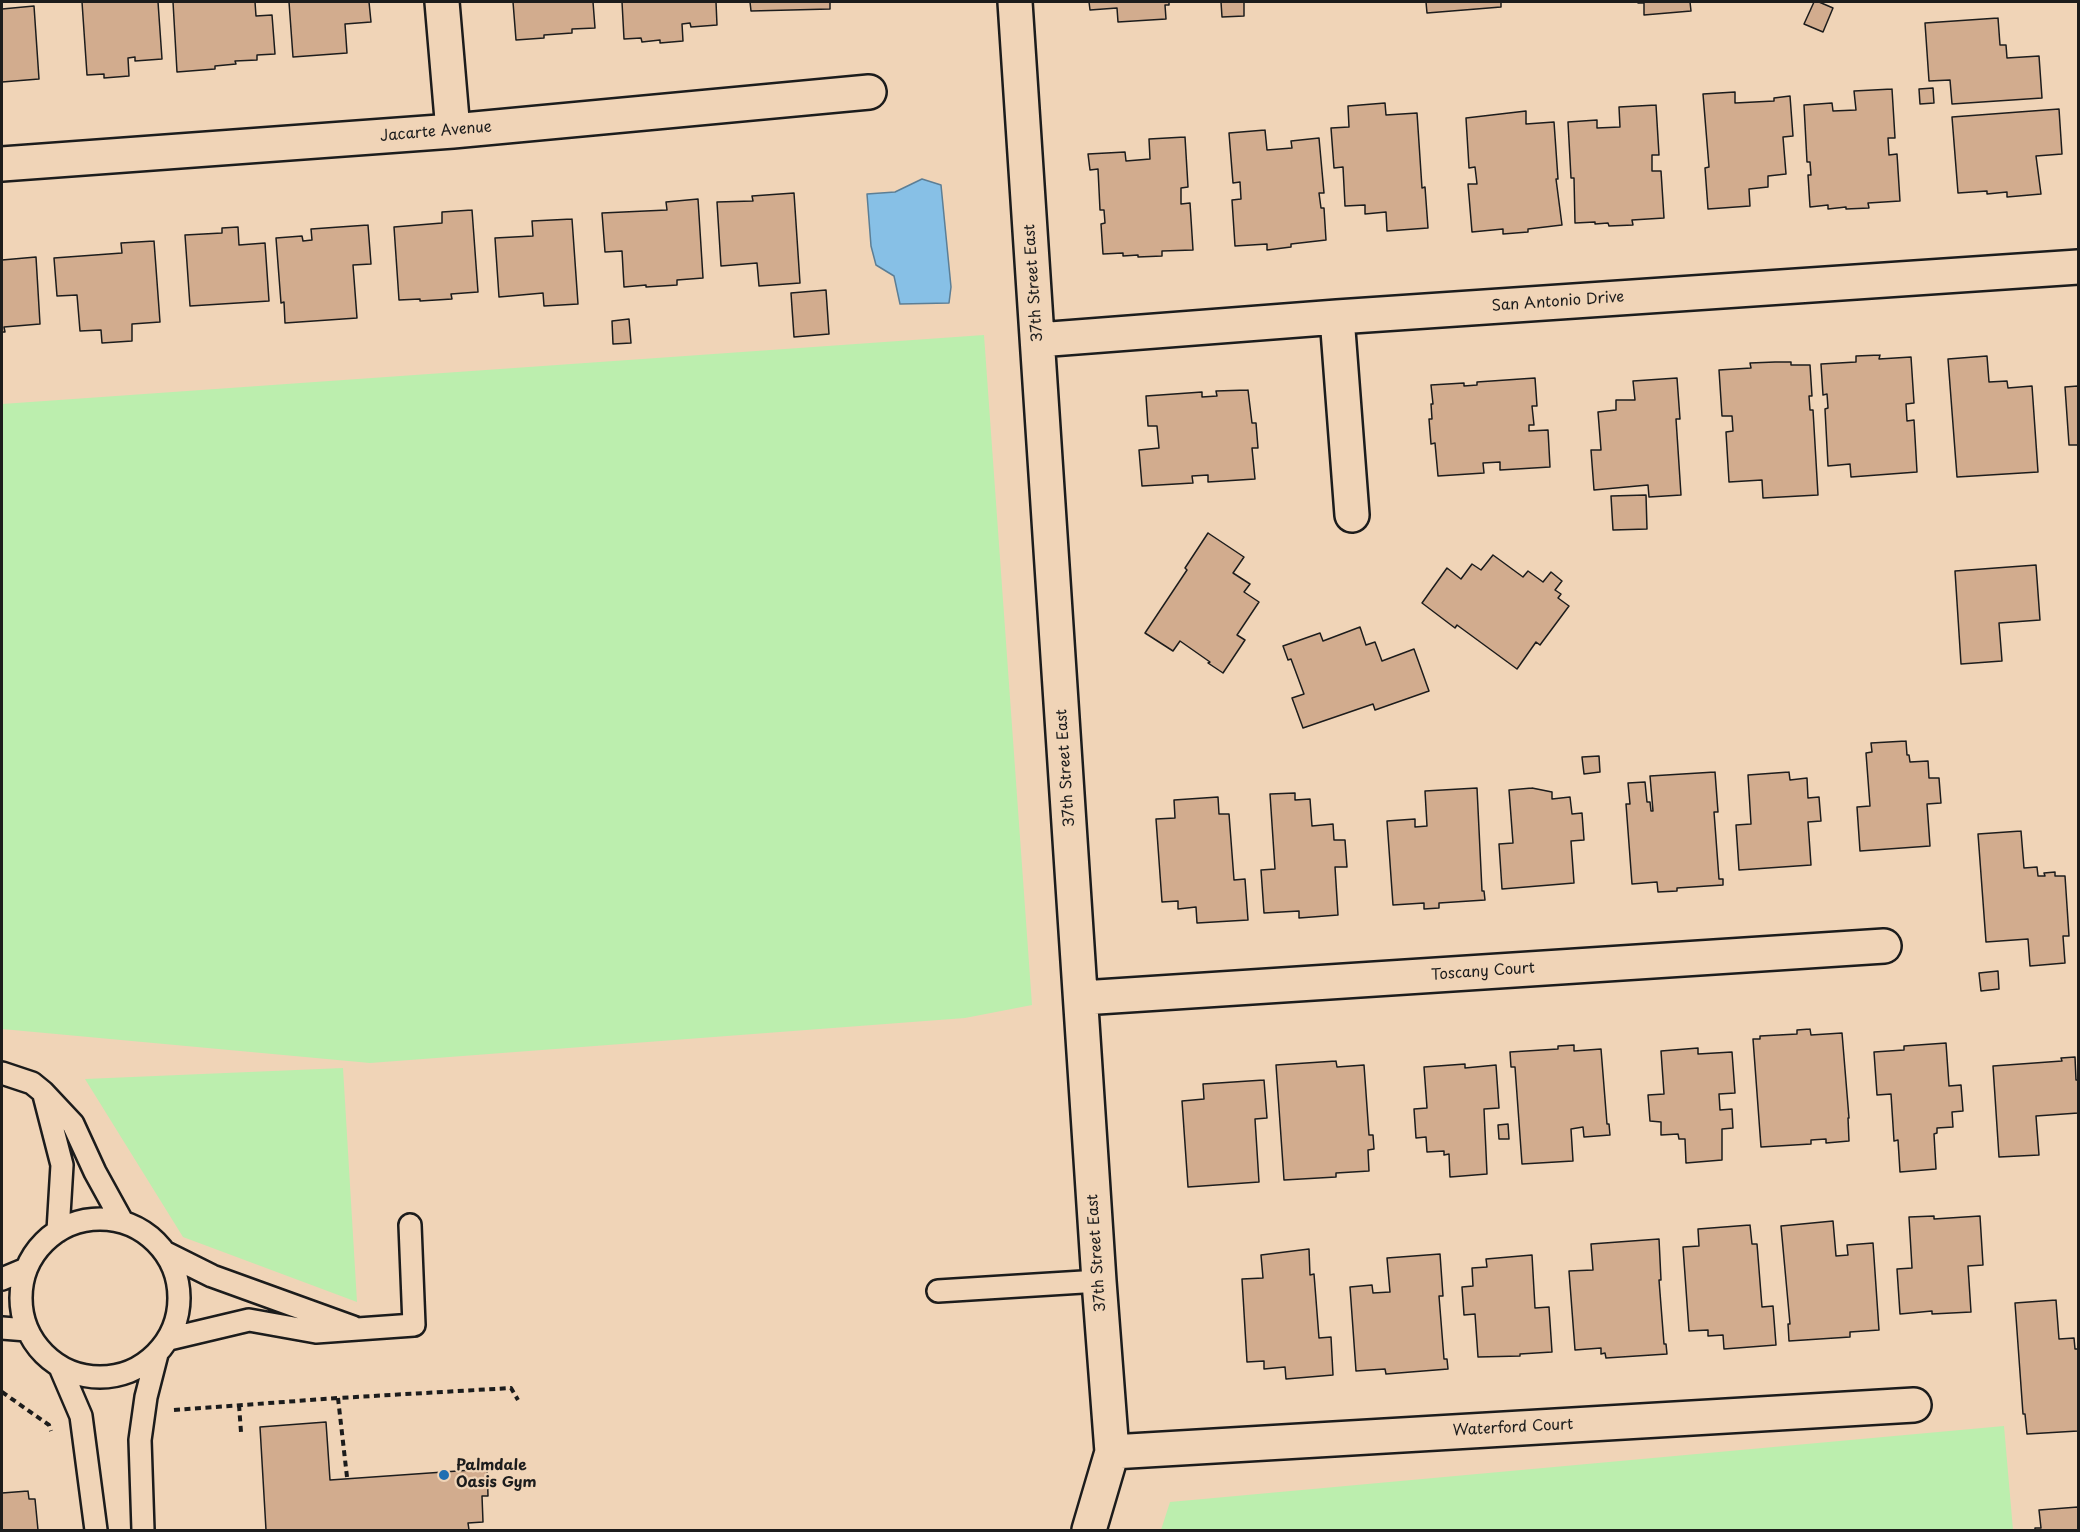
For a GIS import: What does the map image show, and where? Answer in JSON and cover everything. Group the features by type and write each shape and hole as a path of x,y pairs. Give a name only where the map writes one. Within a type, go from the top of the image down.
{"street":[{"path":"442,2 453,131"},
{"name":"37th Street East","path":"1015,2 1112,1452 1089,1530"},
{"name":"Jacarte Avenue","path":"2,164 453,131 869,92"},
{"name":"San Antonio Drive","path":"1038,340 1337,317 2079,267"},
{"path":"1337,317 1352,515"},
{"name":"Toscany Court","path":"1082,998 1884,946"},
{"name":"Waterford Court","path":"1112,1452 1914,1405"}],"lane":[{"path":"2,1073 32,1083 73,1124 95,1172 122,1221"},
{"path":"43,1092 62,1165 58,1231"},
{"path":"143,1530 140,1440 146,1397 163,1347 178,1318 180,1296 176,1273 166,1253 146,1233 122,1221 100,1219 78,1222 58,1231 45,1241 34,1254 26,1269 21,1289 22,1310 27,1330 41,1351 60,1367 85,1376 111,1377 136,1370 163,1347 249,1320 316,1332 414,1325 410,1225"},
{"path":"166,1253 212,1276 359,1329"},
{"path":"2,1279 26,1269"},
{"path":"938,1291 1099,1281"},
{"path":"2,1328 27,1330"},
{"path":"60,1367 81,1416 96,1530"}],"path":[{"path":"166,1410 511,1388 518,1400"},
{"path":"2,1392 48,1425 53,1436"},
{"path":"338,1398 347,1477"},
{"path":"239,1405 241,1431"}],"green space":[{"path":"984,335 1032,1005 965,1018 370,1063 2,1029 2,404"},
{"path":"343,1068 357,1302 183,1237 85,1079"},
{"path":"2004,1426 2013,1530 1161,1530 1170,1502"}],"water":[{"path":"922,179 941,185 951,287 949,303 900,304 894,276 876,265 871,246 867,194 895,192"}],"building":[{"path":"82,2 158,2 162,59 135,61 135,57 128,58 129,76 104,78 104,74 87,75"},
{"path":"173,2 255,2 256,16 272,15 275,54 257,55 257,60 235,61 236,64 215,66 215,69 177,72"},
{"path":"289,2 369,2 371,22 345,24 347,53 293,57"},
{"path":"513,2 593,2 595,28 572,29 572,33 516,40"},
{"path":"622,2 716,2 717,25 691,27 690,23 682,24 683,41 660,43 660,40 642,42 641,38 624,39"},
{"path":"750,2 830,2 830,9 751,11"},
{"path":"1089,2 1169,2 1169,5 1165,5 1166,19 1118,22 1117,8 1090,10"},
{"path":"1221,2 1244,2 1244,16 1222,17"},
{"path":"1426,2 1501,2 1501,7 1427,13"},
{"path":"1638,2 1690,2 1691,11 1644,15 1644,3"},
{"path":"1814,2 1833,8 1823,32 1804,24"},
{"path":"34,6 39,79 2,82 2,9"},
{"path":"1998,18 2000,45 2006,45 2007,58 2039,56 2042,98 1952,104 1950,80 1929,81 1925,23"},
{"path":"1933,88 1934,103 1920,104 1919,89"},
{"path":"1892,89 1895,138 1888,138 1889,155 1897,154 1900,201 1868,203 1869,208 1828,209 1828,205 1810,207 1808,175 1811,175 1810,162 1807,162 1804,105 1832,103 1833,111 1856,110 1854,91"},
{"path":"1735,92 1735,103 1774,101 1774,98 1790,96 1793,136 1783,137 1786,174 1768,176 1768,187 1749,189 1750,206 1708,209 1705,168 1709,167 1703,94"},
{"path":"1385,103 1386,115 1417,113 1422,188 1425,187 1428,228 1387,231 1386,212 1365,214 1365,205 1345,206 1343,167 1334,168 1331,128 1349,127 1348,106"},
{"path":"1656,105 1659,155 1652,155 1652,171 1661,171 1664,218 1632,220 1633,225 1609,226 1608,223 1575,223 1574,178 1571,178 1568,122 1597,120 1597,128 1620,127 1619,107"},
{"path":"2059,109 2062,154 2036,156 2041,194 2007,197 2007,192 1958,193 1952,117"},
{"path":"1526,111 1526,124 1554,122 1558,179 1556,179 1562,225 1503,234 1503,229 1472,232 1468,184 1477,184 1475,167 1469,168 1466,118"},
{"path":"1265,130 1267,150 1292,148 1291,141 1319,138 1324,193 1319,193 1321,208 1324,208 1326,240 1291,244 1291,247 1267,250 1267,244 1235,246 1232,200 1241,199 1240,182 1233,183 1229,133"},
{"path":"1185,137 1188,187 1181,188 1181,204 1190,203 1193,250 1162,251 1162,256 1138,257 1138,255 1123,256 1123,253 1103,254 1101,224 1105,223 1104,210 1100,210 1098,169 1090,170 1088,154 1125,152 1126,161 1150,159 1149,139"},
{"path":"794,193 800,283 759,286 757,263 721,266 717,202 753,201 752,196"},
{"path":"698,199 703,278 677,280 677,285 624,287 622,251 605,252 602,213 667,210 666,202"},
{"path":"472,210 478,292 451,294 452,299 399,300 394,227 442,223 442,212"},
{"path":"572,219 578,304 544,306 543,293 499,297 495,238 533,236 532,221"},
{"path":"368,225 371,264 353,265 357,318 285,323 284,302 281,303 276,238 302,236 303,241 312,240 311,229"},
{"path":"238,227 239,245 265,243 269,301 190,306 185,235 222,233 222,228"},
{"path":"154,241 160,322 132,324 132,341 102,343 101,330 80,331 77,295 57,296 54,258 122,253 121,243"},
{"path":"36,257 40,324 4,327 5,332 2,332 2,260"},
{"path":"826,290 829,334 794,337 791,293"},
{"path":"629,319 631,343 613,344 612,321"},
{"path":"1880,355 1879,359 1911,357 1914,403 1906,404 1907,421 1914,420 1917,472 1851,477 1850,464 1828,466 1825,409 1828,408 1827,394 1823,395 1821,364 1856,362 1856,356"},
{"path":"1987,356 1989,382 2007,381 2008,388 2032,386 2038,472 1957,477 1948,359"},
{"path":"1791,362 1791,365 1810,365 1812,396 1809,396 1810,410 1813,410 1818,495 1763,498 1762,480 1729,482 1726,432 1733,431 1732,416 1722,416 1719,370 1751,368 1750,363"},
{"path":"1535,378 1537,406 1532,406 1534,425 1529,425 1529,431 1548,430 1550,467 1500,470 1500,462 1483,463 1484,473 1438,476 1435,443 1431,444 1429,419 1432,419 1431,404 1433,404 1431,385 1464,383 1464,386 1477,385 1477,382"},
{"path":"1677,378 1680,419 1676,419 1681,495 1649,497 1648,485 1594,490 1591,450 1601,450 1598,412 1616,410 1616,400 1635,400 1633,381"},
{"path":"2078,386 2078,445 2069,445 2065,387"},
{"path":"1248,390 1252,423 1256,423 1258,448 1252,448 1255,479 1208,482 1208,475 1192,476 1193,483 1142,486 1139,450 1159,448 1157,426 1148,426 1146,396 1202,392 1202,397 1217,396 1216,391"},
{"path":"1646,495 1647,529 1613,530 1611,496"},
{"path":"1208,533 1244,557 1233,573 1250,584 1244,592 1259,602 1237,635 1245,640 1223,673 1180,641 1173,651 1145,633 1187,570 1185,568"},
{"path":"1493,555 1523,577 1528,571 1543,582 1551,572 1562,581 1555,590 1561,594 1558,598 1569,606 1540,645 1536,642 1517,669 1457,625 1455,628 1422,603 1447,568 1461,579 1472,564 1481,570"},
{"path":"2036,565 2040,620 1999,623 2002,661 1961,664 1955,571"},
{"path":"1360,627 1366,645 1375,642 1382,661 1414,649 1429,691 1375,710 1373,704 1303,728 1292,698 1304,694 1291,659 1288,660 1283,646 1320,633 1323,641"},
{"path":"1906,741 1910,762 1928,761 1929,778 1939,778 1941,803 1927,804 1930,846 1860,851 1857,807 1870,806 1866,753 1872,752 1871,743"},
{"path":"1599,756 1600,772 1584,774 1582,757"},
{"path":"1715,772 1718,812 1714,812 1719,879 1723,879 1723,885 1677,888 1677,891 1658,892 1657,882 1632,884 1626,804 1630,804 1628,783 1645,782 1647,802 1650,802 1651,811 1653,811 1650,776"},
{"path":"1789,772 1790,780 1807,778 1808,798 1819,797 1821,821 1808,822 1811,865 1739,870 1736,825 1751,824 1748,775"},
{"path":"1477,788 1482,891 1484,891 1485,900 1439,903 1439,908 1424,909 1424,903 1393,905 1387,821 1415,819 1415,827 1427,826 1425,791"},
{"path":"1532,788 1552,792 1552,799 1570,797 1572,814 1582,813 1584,840 1571,841 1574,883 1502,889 1499,844 1513,843 1509,790"},
{"path":"1295,793 1295,800 1310,799 1312,826 1333,824 1334,840 1345,840 1347,867 1335,867 1338,915 1299,918 1299,911 1264,913 1261,870 1275,869 1270,794"},
{"path":"1218,797 1219,814 1229,814 1234,880 1245,879 1248,920 1197,923 1196,907 1178,909 1178,901 1162,902 1156,819 1175,818 1174,800"},
{"path":"2021,831 2024,868 2037,867 2038,876 2055,872 2055,876 2065,876 2069,936 2063,936 2065,963 2030,966 2028,939 1986,942 1978,834"},
{"path":"1998,971 1999,989 1981,991 1979,973"},
{"path":"1810,1029 1811,1035 1842,1033 1849,1141 1826,1143 1826,1139 1811,1140 1811,1144 1761,1147 1753,1039 1760,1039 1760,1036 1797,1034 1797,1030"},
{"path":"1946,1043 1949,1086 1961,1085 1963,1111 1952,1112 1953,1127 1937,1128 1937,1133 1934,1134 1936,1169 1900,1172 1898,1140 1894,1141 1891,1094 1877,1095 1874,1052 1904,1050 1904,1046"},
{"path":"1574,1045 1574,1051 1601,1049 1607,1124 1609,1124 1610,1135 1584,1137 1583,1127 1571,1129 1573,1161 1522,1164 1515,1067 1511,1067 1510,1052 1558,1049 1558,1046"},
{"path":"1698,1048 1698,1054 1732,1052 1735,1093 1719,1094 1720,1110 1732,1109 1733,1128 1722,1129 1722,1160 1686,1163 1685,1139 1679,1139 1678,1134 1661,1135 1661,1122 1650,1121 1648,1095 1664,1094 1661,1051"},
{"path":"2075,1057 2078,1113 2036,1116 2039,1155 1999,1157 1993,1066 2062,1061 2061,1058"},
{"path":"1336,1061 1337,1067 1364,1065 1369,1135 1373,1135 1374,1149 1368,1150 1369,1171 1336,1173 1336,1177 1284,1180 1276,1065"},
{"path":"1465,1064 1465,1068 1496,1065 1499,1108 1484,1109 1487,1174 1450,1177 1449,1154 1444,1155 1444,1151 1427,1152 1426,1137 1416,1138 1414,1109 1427,1108 1424,1067"},
{"path":"1264,1080 1267,1118 1255,1119 1259,1182 1188,1187 1182,1101 1204,1099 1203,1084"},
{"path":"1508,1124 1509,1139 1499,1139 1498,1125"},
{"path":"1934,1216 1934,1219 1980,1216 1983,1265 1968,1266 1971,1312 1932,1314 1932,1311 1900,1314 1897,1269 1912,1268 1909,1217"},
{"path":"1833,1221 1836,1256 1848,1255 1847,1245 1873,1243 1879,1330 1850,1332 1850,1337 1789,1341 1788,1324 1790,1324 1781,1226"},
{"path":"1750,1225 1752,1244 1757,1244 1762,1307 1773,1306 1776,1345 1724,1349 1723,1335 1708,1336 1708,1330 1689,1331 1683,1247 1699,1246 1698,1229"},
{"path":"1659,1239 1661,1280 1659,1280 1664,1344 1666,1344 1667,1354 1606,1358 1605,1353 1601,1354 1601,1348 1575,1350 1569,1271 1593,1270 1591,1244"},
{"path":"1309,1249 1310,1275 1314,1274 1319,1338 1331,1337 1333,1375 1286,1379 1285,1367 1264,1369 1264,1361 1247,1362 1242,1279 1263,1278 1261,1255"},
{"path":"1440,1254 1443,1296 1439,1296 1444,1359 1447,1359 1448,1369 1386,1374 1385,1369 1356,1371 1350,1287 1372,1285 1373,1293 1390,1292 1387,1258"},
{"path":"1532,1255 1535,1308 1549,1307 1552,1352 1520,1354 1520,1356 1478,1357 1475,1314 1464,1315 1462,1287 1473,1286 1472,1268 1487,1267 1486,1259"},
{"path":"2056,1300 2059,1339 2074,1338 2075,1349 2078,1349 2078,1431 2027,1434 2025,1414 2023,1414 2015,1303"},
{"name":"Palmdale Oasis Gym","path":"326,1422 330,1480 472,1470 472,1465 487,1464 488,1496 482,1496 483,1522 468,1523 469,1530 266,1530 260,1427"},
{"path":"28,1491 29,1499 35,1499 38,1530 2,1530 2,1493"},
{"path":"2078,1507 2078,1530 2035,1530 2035,1528 2041,1528 2039,1510"}],"place":[{"name":"Palmdale Oasis Gym","path":"444,1475"}]}
